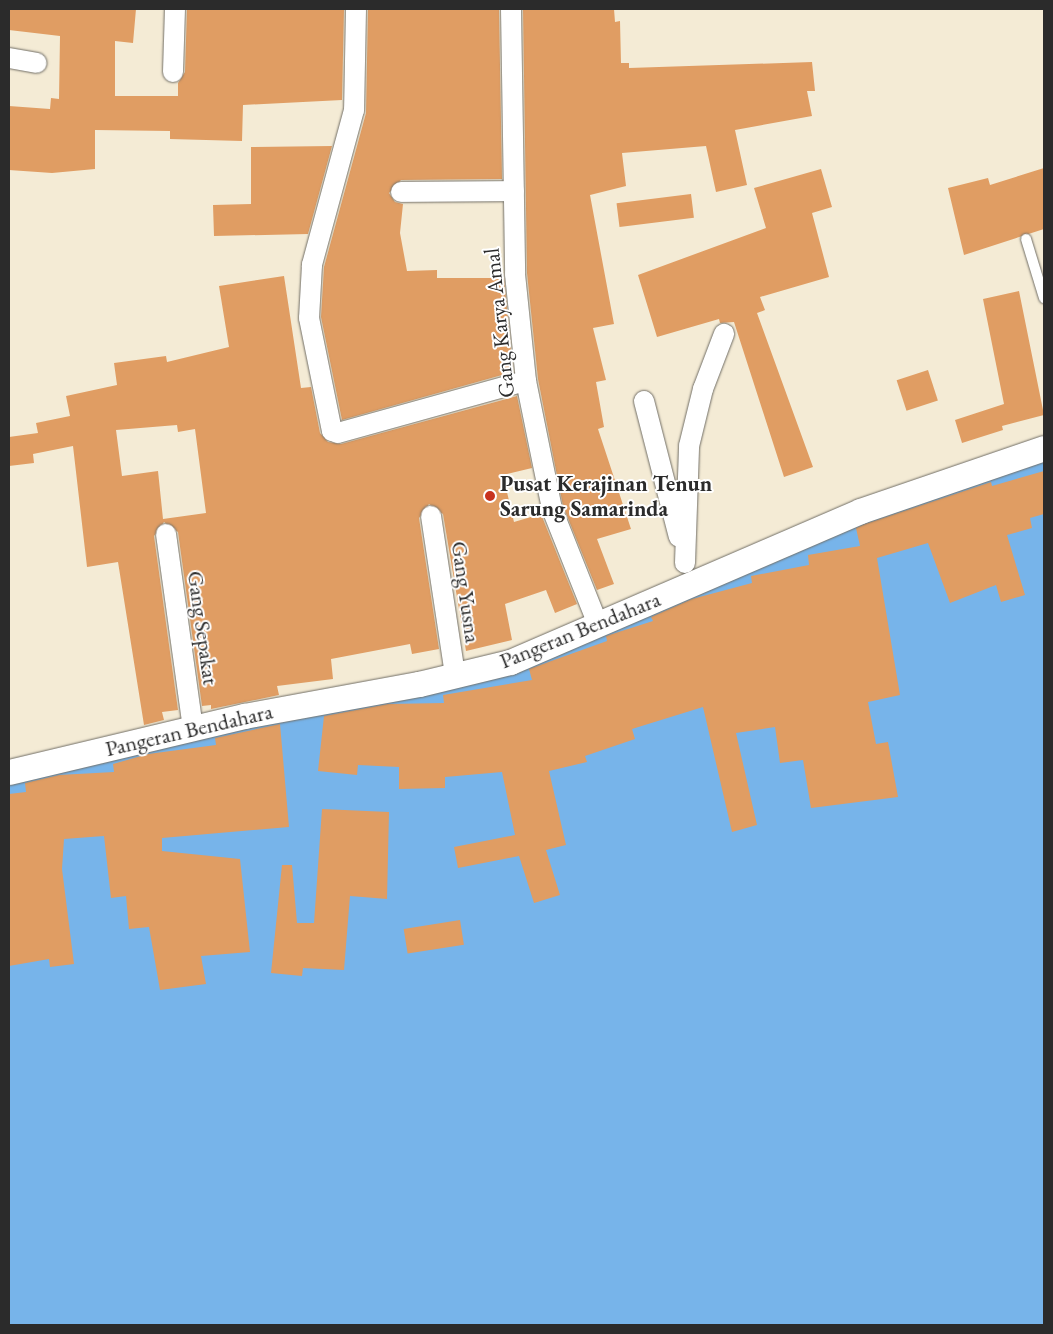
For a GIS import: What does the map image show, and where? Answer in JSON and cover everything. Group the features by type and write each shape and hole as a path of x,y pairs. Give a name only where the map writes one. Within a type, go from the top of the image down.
{"street":[{"path":"173,72 175,9"},
{"path":"356,9 354,110 312,265 309,318 332,431 338,433 526,380"},
{"name":"Gang Karya Amal","path":"510,9 515,274 526,380 552,509 598,622"},
{"path":"9,58 37,63"},
{"path":"401,192 514,191"},
{"path":"689,574 689,446 724,334"},
{"path":"644,401 689,574"},
{"name":"Pangeran Bendahara","path":"9,772 193,728 510,662 598,622 689,574 860,511 1044,448"},
{"name":"Gang Yusna","path":"431,516 454,675"},
{"name":"Gang Sepakat","path":"166,534 193,728"}],"lane":[{"path":"1026,239 1044,298"}],"water":[{"path":"1044,455 1044,1325 9,1325 9,776 523,665 831,531"}],"building":[{"path":"9,9 136,9 133,43 115,41 115,96 178,96 178,83 185,72 187,9 344,9 342,100 243,105 242,141 170,139 170,131 95,130 95,169 52,173 9,170 9,106 50,109 51,98 59,99 60,36 9,30"},
{"path":"368,9 499,9 502,179 401,180 389,193 395,202 403,204 400,233 407,271 437,270 437,278 504,278 513,372 342,420 321,317 324,267 366,113"},
{"path":"523,9 614,9 615,22 620,21 621,63 629,63 629,68 812,62 815,91 807,91 812,116 735,130 747,185 716,192 706,146 622,153 626,186 590,195 614,324 593,328 606,380 596,382 604,427 598,429 631,529 597,539 614,584 597,590 563,506 538,379 527,273"},
{"path":"332,146 308,234 214,236 213,205 251,204 251,147"},
{"path":"1044,168 1044,229 964,255 948,188 988,178 990,185"},
{"path":"821,169 832,207 812,213 829,277 760,297 765,310 757,313 813,467 784,477 734,322 720,323 719,319 657,337 638,275 766,228 754,188"},
{"path":"691,194 694,218 619,227 617,203"},
{"path":"284,276 301,388 311,387 320,433 328,442 341,444 517,396 532,468 503,475 514,522 541,514 577,604 555,613 546,590 505,604 512,640 466,651 443,514 429,504 419,518 439,649 412,654 410,644 331,659 333,679 277,686 279,695 211,709 211,705 202,706 178,532 164,522 154,536 178,710 162,712 164,720 144,725 118,562 87,567 73,446 33,454 34,463 9,466 9,437 38,433 36,423 70,416 66,396 117,385 114,363 166,356 167,362 229,347 219,286","holes":["177,425 178,432 195,429 206,513 163,519 158,471 122,476 116,430"]},
{"path":"1019,291 1044,415 1002,426 1003,430 962,443 955,420 1004,404 983,299"},
{"path":"928,370 938,400 907,411 897,380"},
{"path":"1044,471 1044,514 1030,518 1032,528 1007,535 1025,595 1001,602 996,585 950,603 928,543 877,558 900,695 868,702 876,744 888,742 898,797 811,808 803,760 780,763 775,727 736,733 757,825 732,832 703,707 632,729 635,739 585,756 587,762 549,771 566,845 546,850 560,895 534,903 519,856 458,868 454,847 515,835 502,772 445,777 445,788 399,789 399,767 358,765 357,775 318,771 324,716 388,704 444,703 443,695 532,680 529,669 607,641 606,636 653,621 651,617 692,599 752,583 751,576 809,565 808,555 860,546 856,528 865,524 991,482 992,486"},
{"path":"280,724 289,827 162,838 162,851 240,859 250,952 201,956 206,984 160,990 149,927 129,929 126,896 111,898 104,836 64,839 62,869 74,964 50,967 49,959 9,966 9,794 26,792 25,783 59,775 114,772 113,764 148,754 216,745 215,738"},
{"path":"322,809 389,812 387,899 350,896 344,970 303,968 302,976 271,973 282,865 292,865 297,923 314,923"},
{"path":"460,920 464,945 408,954 404,929"}],"place":[{"name":"Pusat Kerajinan Tenun Sarung Samarinda","path":"490,496"}]}
